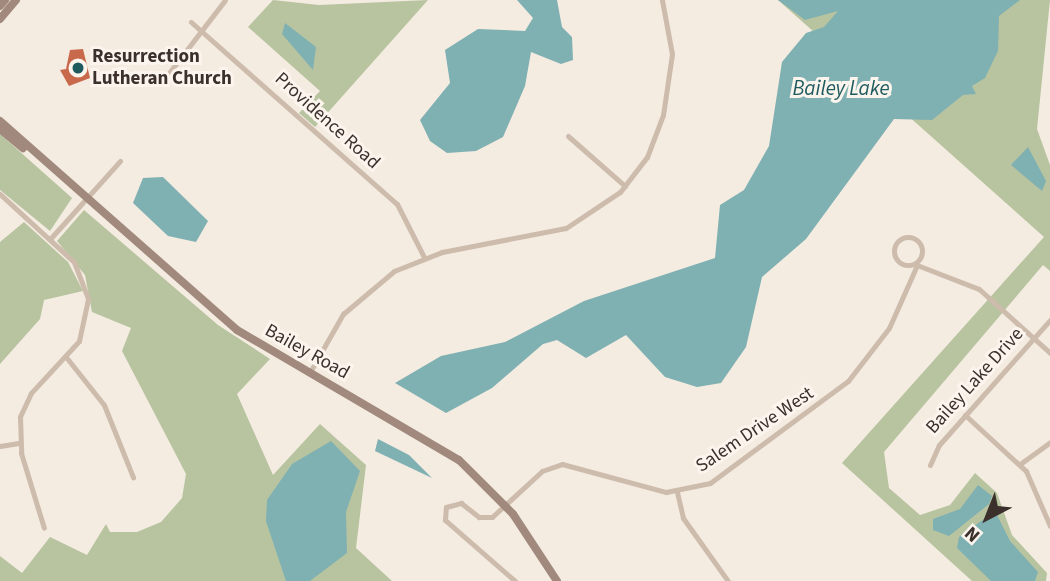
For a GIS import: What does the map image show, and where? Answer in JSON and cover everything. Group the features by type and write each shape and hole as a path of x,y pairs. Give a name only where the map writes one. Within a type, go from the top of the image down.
{"main road":[{"path":"0,6 5,0"},
{"path":"0,19 16,0"},
{"name":"Bailey Road","path":"0,121 84,200 227,323 440,446 507,506 557,581"},
{"name":"Bailey Road","path":"0,129 32,153"}],"street":[{"path":"164,78 225,0"},
{"path":"310,372 355,301 424,257 566,228 625,186 655,139 670,82 671,40 662,0"},
{"name":"Providence Road","path":"191,22 397,204 424,257"},
{"path":"568,136 625,186"},
{"path":"50,239 120,161"},
{"path":"0,194 74,262 88,299 84,330 66,357 25,402 19,443 44,528"},
{"path":"917,265 920,246 903,238 895,256 917,265 975,286 1050,353"},
{"name":"Salem Drive West","path":"677,492 718,479 834,394 889,328 917,265"},
{"name":"Bailey Lake Drive","path":"930,465 965,415 1050,320"},
{"path":"66,357 104,405 133,477"},
{"path":"965,415 1020,464 1050,526"},
{"path":"1020,464 1050,442"},
{"path":"0,446 19,443"},
{"path":"516,581 445,520 443,510 461,503 485,519 507,506 542,471 562,464 677,492 682,517 728,581"}],"green space":[{"path":"273,0 319,5 428,0 315,127 299,113 320,91 248,27"},
{"path":"778,0 1050,0 1037,129 1050,165 1050,271 1043,265 884,452 889,488 920,515 950,505 975,473 997,493 1012,535 1047,573 1046,581 972,581 842,463 1044,237"},
{"path":"0,134 72,198 50,231 0,190"},
{"path":"84,210 218,325 270,359 237,394 273,475 320,424 366,465 356,548 392,581 0,581 0,556 22,573 50,537 87,555 106,524 110,532 137,532 161,522 182,498 186,474 122,351 131,328 92,312 85,275 57,241"},
{"path":"24,222 68,262 83,291 44,300 40,319 0,364 0,242"}],"water":[{"path":"517,0 557,0 562,27 572,37 573,60 561,64 531,52 525,86 503,137 476,151 447,153 430,141 420,120 450,83 445,50 478,29 525,31 533,18"},
{"name":"Bailey Lake","path":"778,0 1020,0 999,16 998,51 985,78 972,86 976,94 963,95 932,120 894,119 806,239 762,277 746,347 721,383 697,387 665,377 626,335 586,358 557,340 543,344 492,388 446,413 395,383 441,356 505,342 584,301 715,258 720,205 744,190 769,146 782,62 806,33 824,27 838,11 805,20"},
{"path":"285,23 316,47 313,70 282,34"},
{"path":"1028,147 1046,181 1042,191 1011,165"},
{"path":"163,177 208,221 196,242 168,236 133,203 143,178"},
{"path":"378,439 409,455 432,478 375,451"},
{"path":"331,441 360,471 346,512 347,553 310,581 286,581 266,521 267,500 292,464"},
{"path":"978,485 992,496 989,504 949,536 933,530 933,519 960,509"},
{"path":"995,511 1010,541 1038,572 1035,581 991,581 957,548 959,537"}],"building":[{"name":"Resurrection Lutheran Church","path":"83,49 90,78 69,86 60,70 66,69 70,50"}],"place":[{"name":"Resurrection Lutheran Church","path":"78,68"}]}
